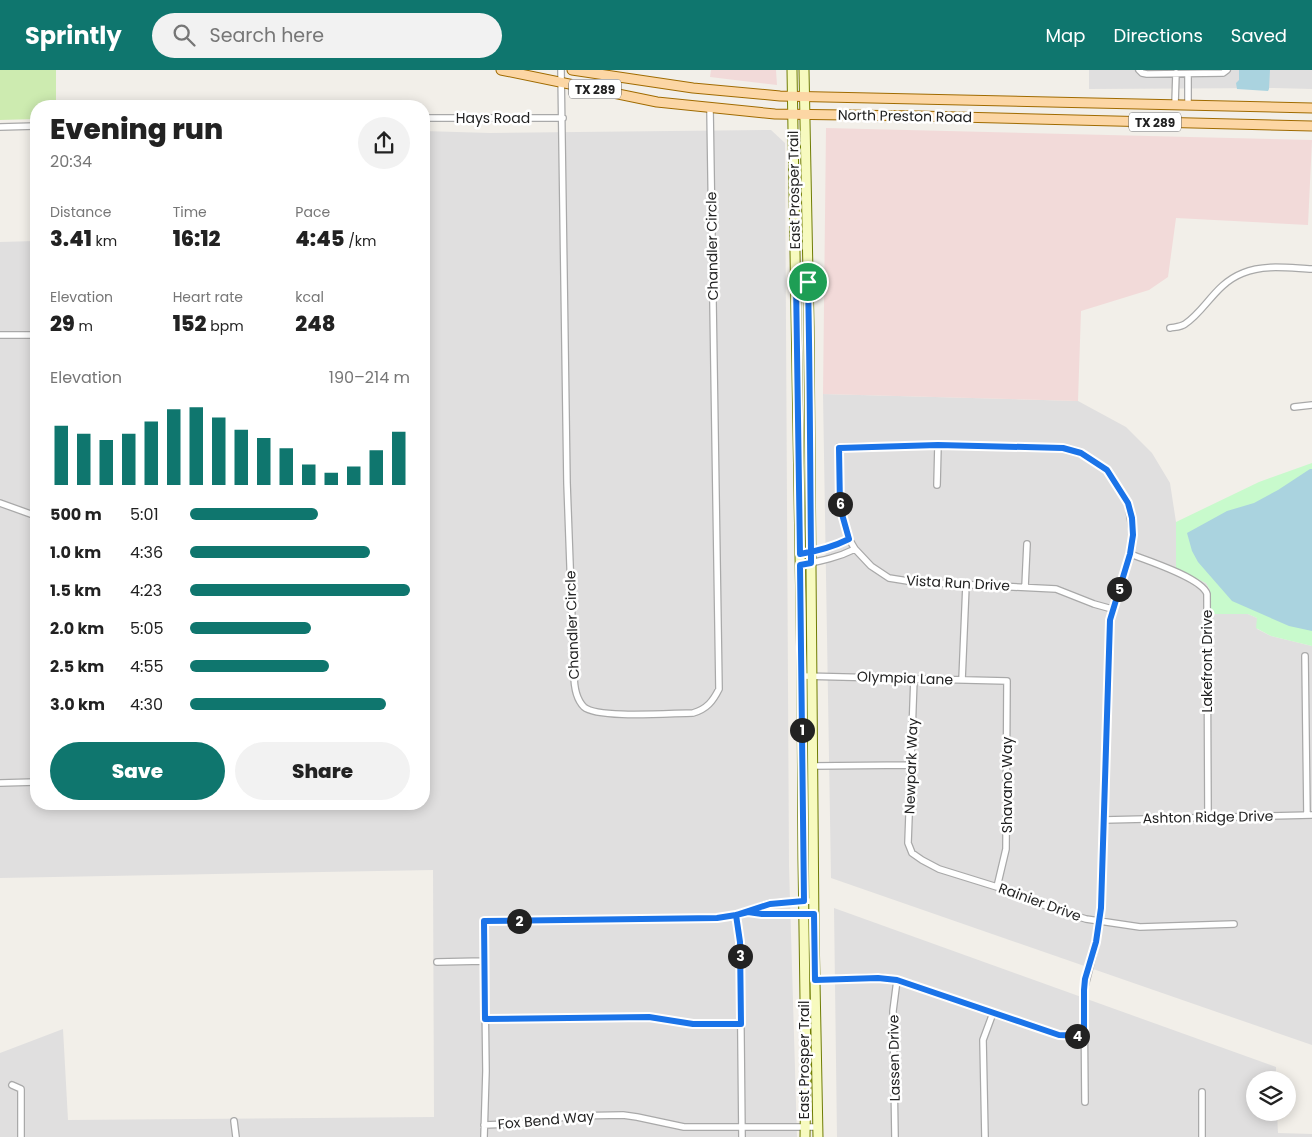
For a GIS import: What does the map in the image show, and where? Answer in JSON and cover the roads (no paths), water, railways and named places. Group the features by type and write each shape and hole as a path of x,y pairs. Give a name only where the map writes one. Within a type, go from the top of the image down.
{"main road":[{"name":"North Preston Road","path":"501,70 657,102 775,114 1312,126"},
{"name":"North Preston Road","path":"572,70 707,90 793,96 1312,108"},
{"name":"East Prosper Trail","path":"792,70 802,676 805,1137"},
{"name":"East Prosper Trail","path":"804,70 818,1137"},
{"path":"1056,102 1056,120"},
{"path":"796,282 808,282"}],"street":[{"name":"Chandler Circle","path":"561,70 567,483 575,688 584,706 600,714 693,713 704,708 712,701 719,688 710,108"},
{"path":"1139,70 1147,74 1219,73 1226,71"},
{"path":"1175,104 1176,73"},
{"path":"1188,74 1188,104"},
{"name":"Hays Road","path":"430,118 563,118"},
{"path":"0,127 30,126"},
{"path":"1170,328 1183,326 1213,294 1227,282 1242,273 1255,269 1312,269"},
{"path":"0,335 30,335"},
{"path":"1294,407 1312,405"},
{"path":"937,485 938,445 1063,448 1081,453 1107,470 1128,503 1133,535 1130,554 1110,620 1100,921 1084,990 1085,1102"},
{"name":"Vista Run Drive","path":"938,445 839,448 840,507 849,539 855,549 871,566 889,578 914,582 1056,589 1112,609"},
{"path":"0,503 30,514"},
{"path":"800,554 836,546 849,539"},
{"path":"1025,586 1027,544"},
{"path":"800,565 841,556 855,549"},
{"name":"Lakefront Drive","path":"1130,554 1169,569 1200,584 1207,594 1208,817"},
{"path":"962,680 966,585"},
{"path":"1305,656 1309,815"},
{"name":"Olympia Lane","path":"802,676 1008,681"},
{"name":"Newpark Way","path":"912,853 908,843 914,678"},
{"name":"Shavano Way","path":"997,887 1006,849 1008,681"},
{"path":"814,766 911,765"},
{"path":"0,783 30,782"},
{"name":"Ashton Ridge Drive","path":"1104,820 1309,815"},
{"name":"Rainier Drive","path":"912,853 939,870 997,887 1059,911 1100,921 1140,927 1234,924"},
{"path":"484,1137 484,921 693,919 736,915 770,904 814,901"},
{"path":"748,912 762,914 814,914"},
{"path":"736,915 740,942 742,1137"},
{"path":"437,962 484,961"},
{"path":"815,980 878,978 897,980 1059,1035 1084,1036"},
{"name":"Lassen Drive","path":"895,1137 893,1011 897,980"},
{"path":"985,1137 984,1040 993,1013"},
{"path":"485,1019 649,1017 693,1024 741,1024"},
{"path":"12,1085 21,1089 21,1137"},
{"path":"1202,1092 1202,1137"},
{"name":"Fox Bend Way","path":"484,1125 533,1123 570,1116 623,1115 684,1127 818,1127"},
{"path":"234,1121 236,1137"}],"water":[{"path":"1239,70 1270,70 1268,91 1237,89 1236,83 1239,80"},
{"path":"1312,469 1312,631 1289,626 1232,601 1198,562 1192,551 1187,533 1227,511 1254,503"}]}
